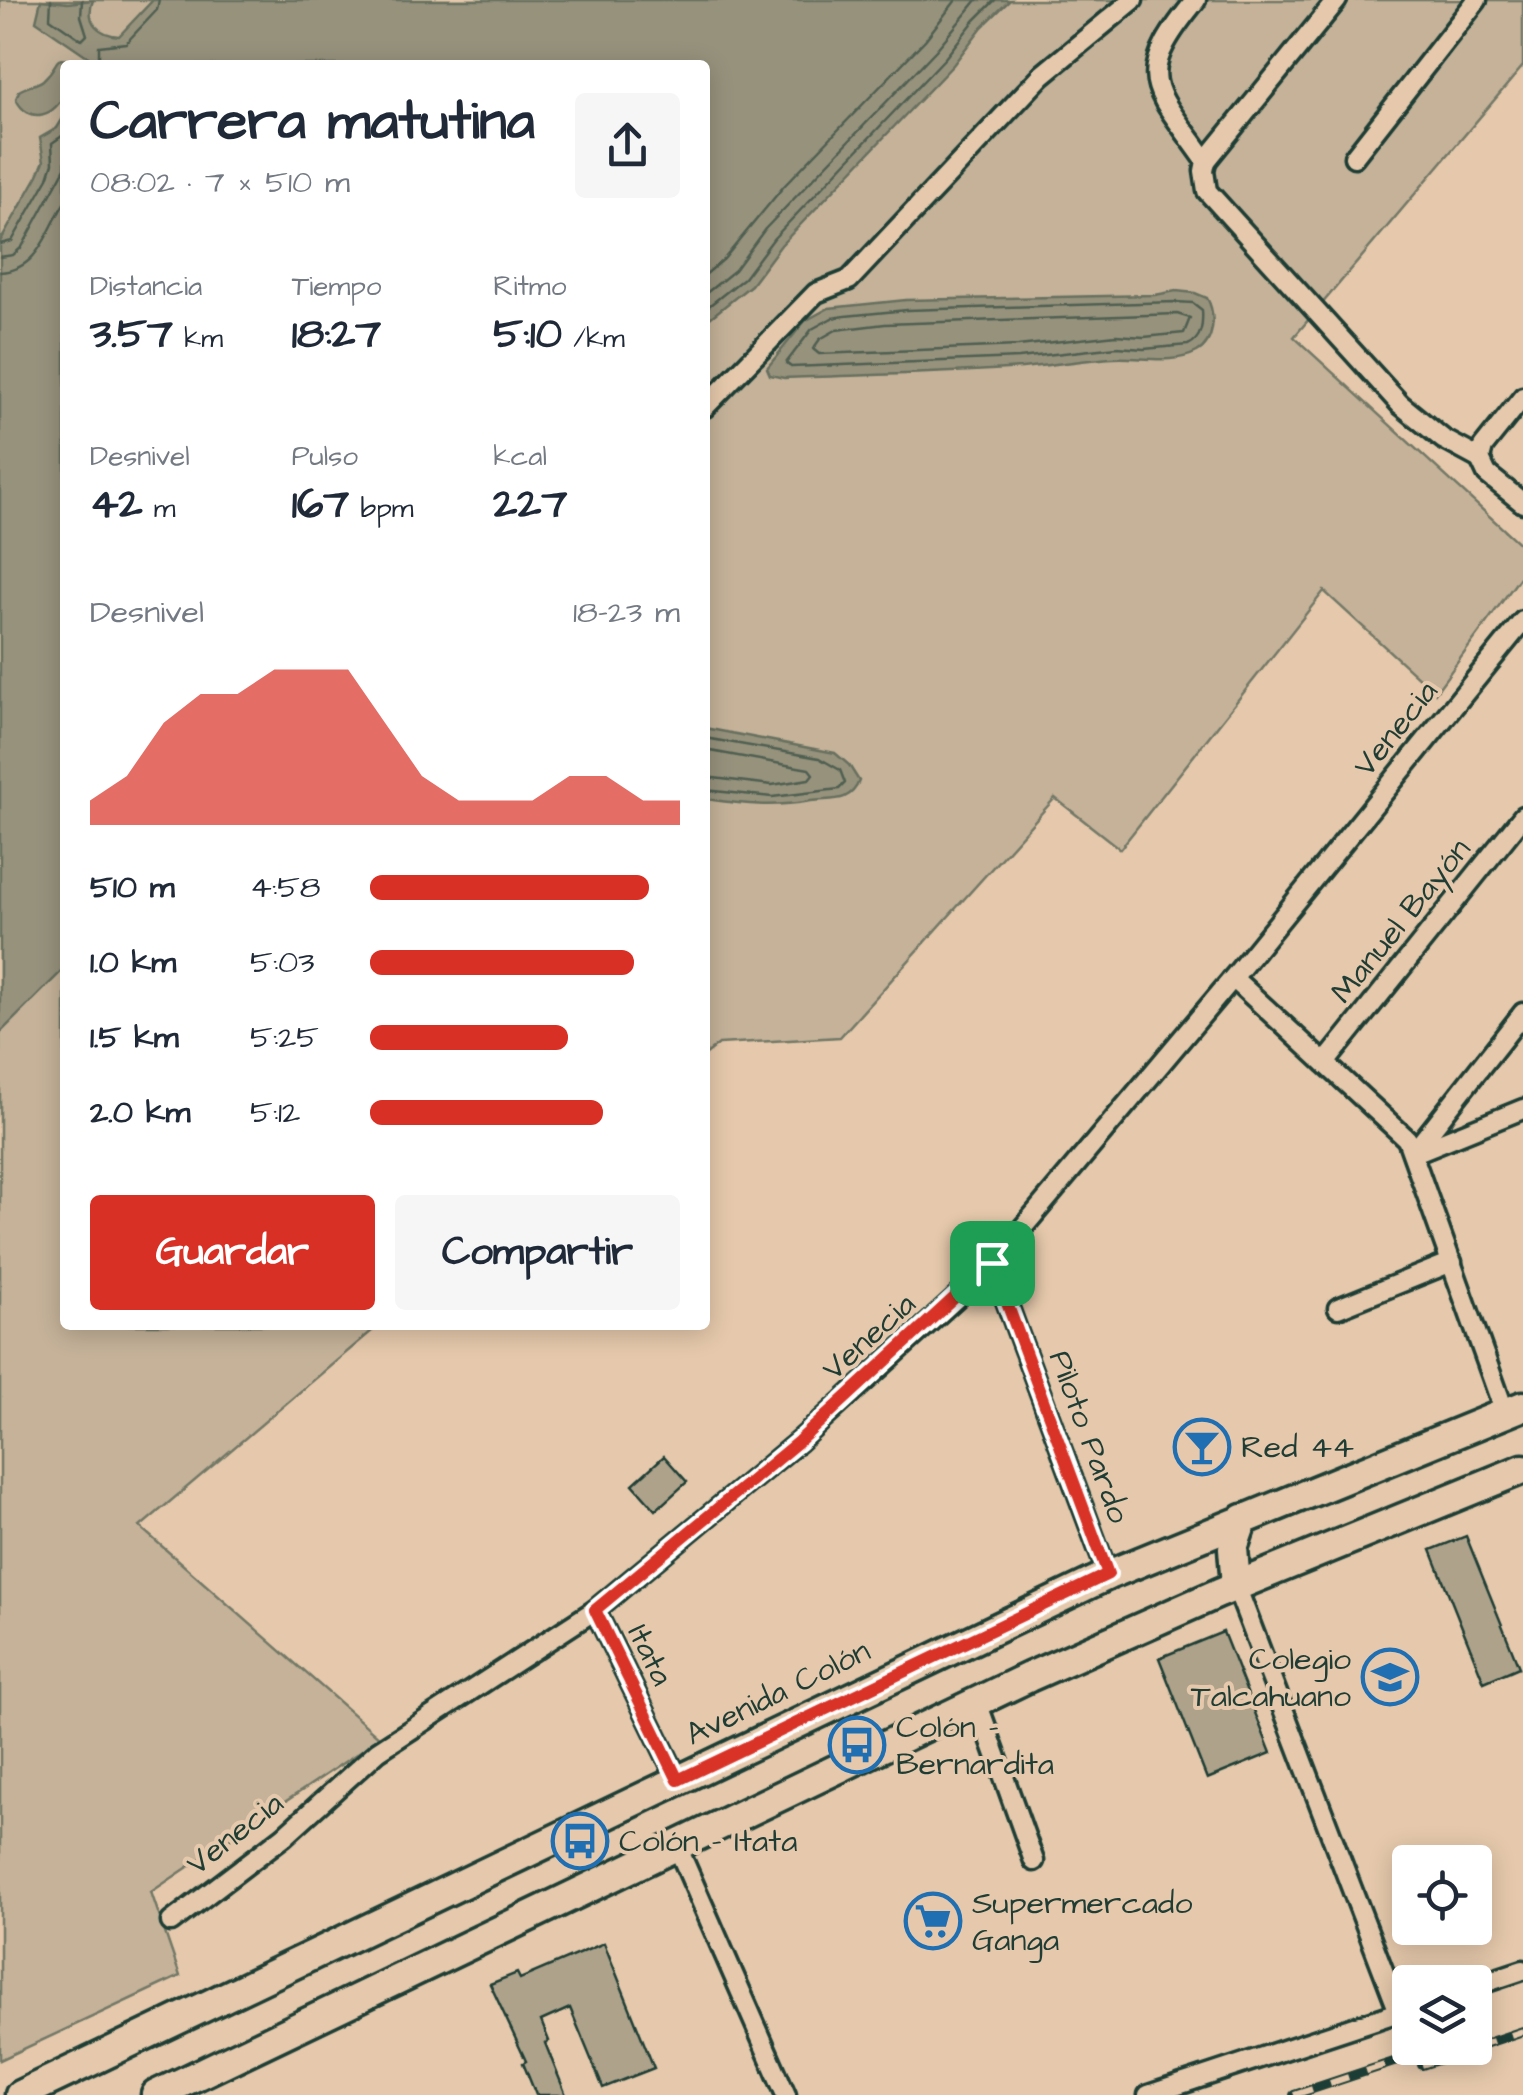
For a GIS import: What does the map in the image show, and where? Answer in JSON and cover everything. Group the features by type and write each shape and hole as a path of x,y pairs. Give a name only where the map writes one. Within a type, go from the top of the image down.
{"main road":[{"name":"Avenida Colón","path":"20,2095 1108,1574 1514,1410"},
{"path":"160,2094 977,1702 1236,1586 1523,1468"},
{"path":"1236,1586 1233,1548 1243,1519"}],"street":[{"path":"710,402 816,293 849,280 1042,76 1133,0"},
{"path":"1196,0 1168,38 1156,68 1155,85 1162,101 1206,161"},
{"path":"1337,0 1206,161 1204,181 1211,197 1400,404 1443,439 1480,459 1487,474 1523,503"},
{"path":"1354,157 1474,1"},
{"path":"1480,459 1483,447 1523,397"},
{"name":"Venecia","path":"171,1922 284,1836 378,1751 595,1610 813,1429 992,1263 1233,978 1523,620"},
{"name":"Manuel Bayón","path":"1325,1063 1523,816"},
{"path":"1233,978 1400,1132 1413,1153 1452,1262 1514,1410"},
{"path":"1413,1153 1523,1013"},
{"path":"1413,1153 1523,1110"},
{"path":"1338,1308 1452,1262"},
{"name":"Piloto Pardo","path":"992,1263 1108,1574"},
{"path":"1236,1586 1392,1980"},
{"name":"Itata","path":"595,1610 678,1780"},
{"path":"977,1702 1034,1861"},
{"path":"678,1846 786,2095"},
{"path":"1492,1980 1523,1970"},
{"path":"1148,2095 1392,2014"}],"shaded area":[{"path":"0,0 1006,0 1002,7 1010,0 1523,0 1523,66 1294,337 1523,547 1523,573 1435,693 1324,591 1120,849 1055,798 840,1037 719,1044 710,1051 710,60 60,60 60,1330 373,1330 140,1527 380,1738 151,1892 180,1976 0,2060"}],"water":[{"path":"41,0 93,0 91,15 95,26 119,36 153,0 1010,0 781,245 751,285 710,318 710,60 89,60 36,21"},
{"path":"61,59 65,60 60,60 60,101 56,107 35,115 21,107 16,99 19,91 43,80 58,61"},
{"path":"60,123 60,973 0,1033 0,242 44,161 40,138"},
{"path":"1176,291 1207,298 1213,319 1207,342 1188,356 1113,358 992,370 784,378 770,375 767,368 805,321 829,308 906,300 1155,295"},
{"path":"710,729 835,753 859,781 845,797 746,804 710,800"}],"building":[{"path":"664,1456 687,1482 656,1510 633,1484"},
{"path":"1466,1536 1519,1667 1484,1682 1431,1550"},
{"path":"1223,1632 1271,1753 1207,1779 1159,1658"},
{"path":"604,1943 654,2068 603,2088 570,2008 541,2021 549,2041 545,2043 566,2095 536,2095 523,2063 526,2061 490,1984 517,1973 520,1979"}],"railway":[{"path":"1492,2041 1523,2031"},
{"path":"1294,2095 1392,2063"}],"place":[{"name":"Red 44","path":"1202,1447"},
{"name":"Colegio Talcahuano","path":"1390,1677"},
{"name":"Colón - Bernardita","path":"857,1745"},
{"name":"Colón - Itata","path":"580,1841"},
{"name":"Supermercado Ganga","path":"933,1921"}],"route":[{"path":"992,1263 1108,1574 678,1780 595,1610 799,1441 992,1263"}]}
